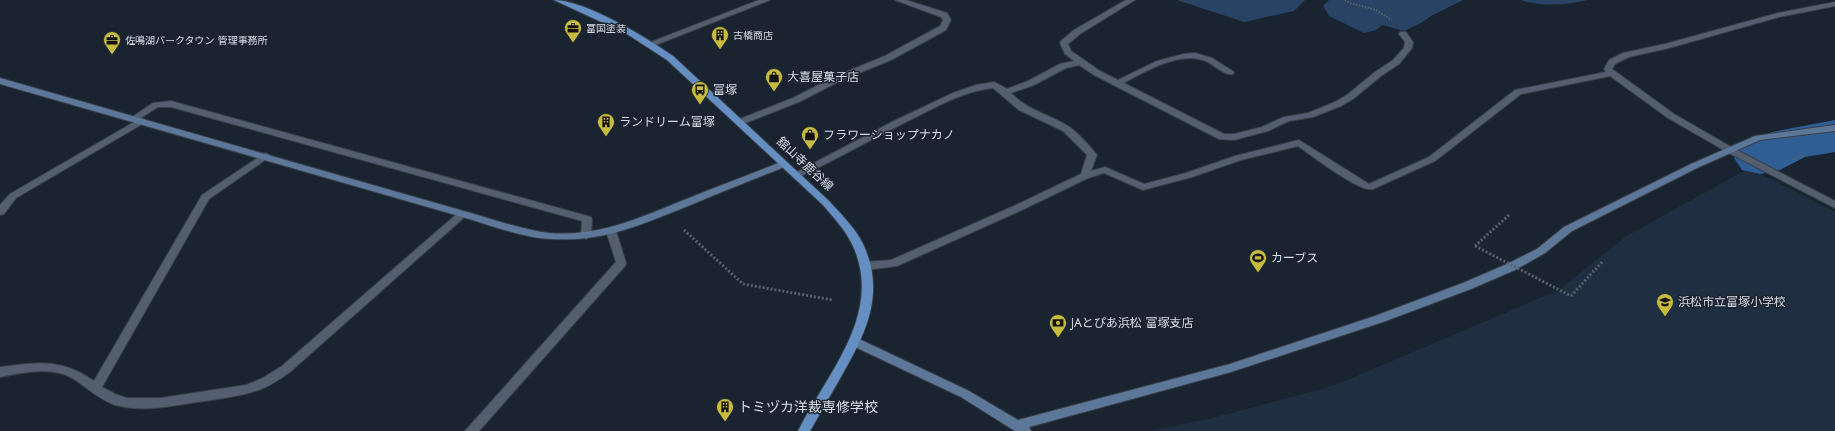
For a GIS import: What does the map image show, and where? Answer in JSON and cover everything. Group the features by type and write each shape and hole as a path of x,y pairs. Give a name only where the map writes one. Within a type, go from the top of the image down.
{"main road":[{"name":"舘山寺鹿谷線","path":"558,0 614,24 650,44 670,58 826,203 849,230 857,243 865,266 868,290 862,324 855,342 804,431"}],"street":[{"path":"650,44 766,0"},
{"path":"740,122 796,100 844,76 888,58 943,28 946,24 947,20 944,15 899,0"},
{"path":"1131,0 1077,32 1064,43 1068,52 1080,62 1116,83 1222,137 1234,137 1265,129 1287,119 1325,110 1350,97 1378,74 1396,62 1408,48 1409,42 1403,34"},
{"path":"1835,4 1778,16 1673,45 1626,55 1612,62 1608,69 1611,73 1671,116 1730,150 1835,205"},
{"path":"1116,83 1172,59 1188,55 1206,58 1230,72"},
{"path":"1006,92 1031,84 1063,66 1080,62"},
{"path":"865,266 893,262 1018,208 1085,176 1105,170 1143,187 1189,175 1238,158 1299,143 1361,184 1370,187 1432,159 1518,92 1611,73"},
{"path":"0,80 463,214 535,234 550,236 586,236 611,231 638,222 784,164"},
{"path":"796,175 813,168 910,116 959,94 994,85 1006,92 1018,104 1067,130 1092,155 1085,176"},
{"path":"0,212 13,196 137,120 156,105 171,104 587,219 586,236"},
{"path":"855,342 965,394 1022,428 1245,364 1379,319 1467,286 1511,267 1540,251 1568,229 1694,166 1758,138 1835,128"},
{"path":"95,389 205,197 264,156"},
{"path":"0,372 47,367 62,370 74,374 102,394 117,400 136,403 158,402 251,388 270,380 286,369 463,214"},
{"path":"471,431 621,263 611,231"}],"path":[{"path":"1345,0 1350,3 1376,10 1391,19 1403,34"},
{"path":"1790,159 1811,152"},
{"path":"1509,215 1474,246 1570,296 1602,262"},
{"path":"684,230 743,284 833,300"}],"shaded area":[{"path":"1177,0 1305,0 1294,11 1244,22"},
{"path":"1329,0 1463,0 1404,31 1382,25 1376,30 1364,33 1329,16 1323,6"},
{"path":"1520,0 1588,0 1571,3 1537,4"},
{"name":"浜松市立富塚小学校","path":"1749,168 1835,212 1835,431 1151,431 1212,418 1333,386 1559,290 1625,237"}],"waterway":[{"path":"1761,158 1791,143 1835,136"}],"place":[{"name":"富国塗装","path":"573,43"},
{"name":"古橋商店","path":"720,50"},
{"name":"佐鳴湖パークタウン 管理事務所","path":"112,55"},
{"name":"大喜屋菓子店","path":"774,92"},
{"name":"富塚","path":"700,105"},
{"name":"ランドリーム富塚","path":"606,137"},
{"name":"フラワーショップナカノ","path":"810,150"},
{"name":"カーブス","path":"1258,273"},
{"name":"浜松市立富塚小学校","path":"1665,317"},
{"name":"JAとぴあ浜松 富塚支店","path":"1058,338"},
{"name":"トミヅカ洋裁専修学校","path":"725,422"}]}
